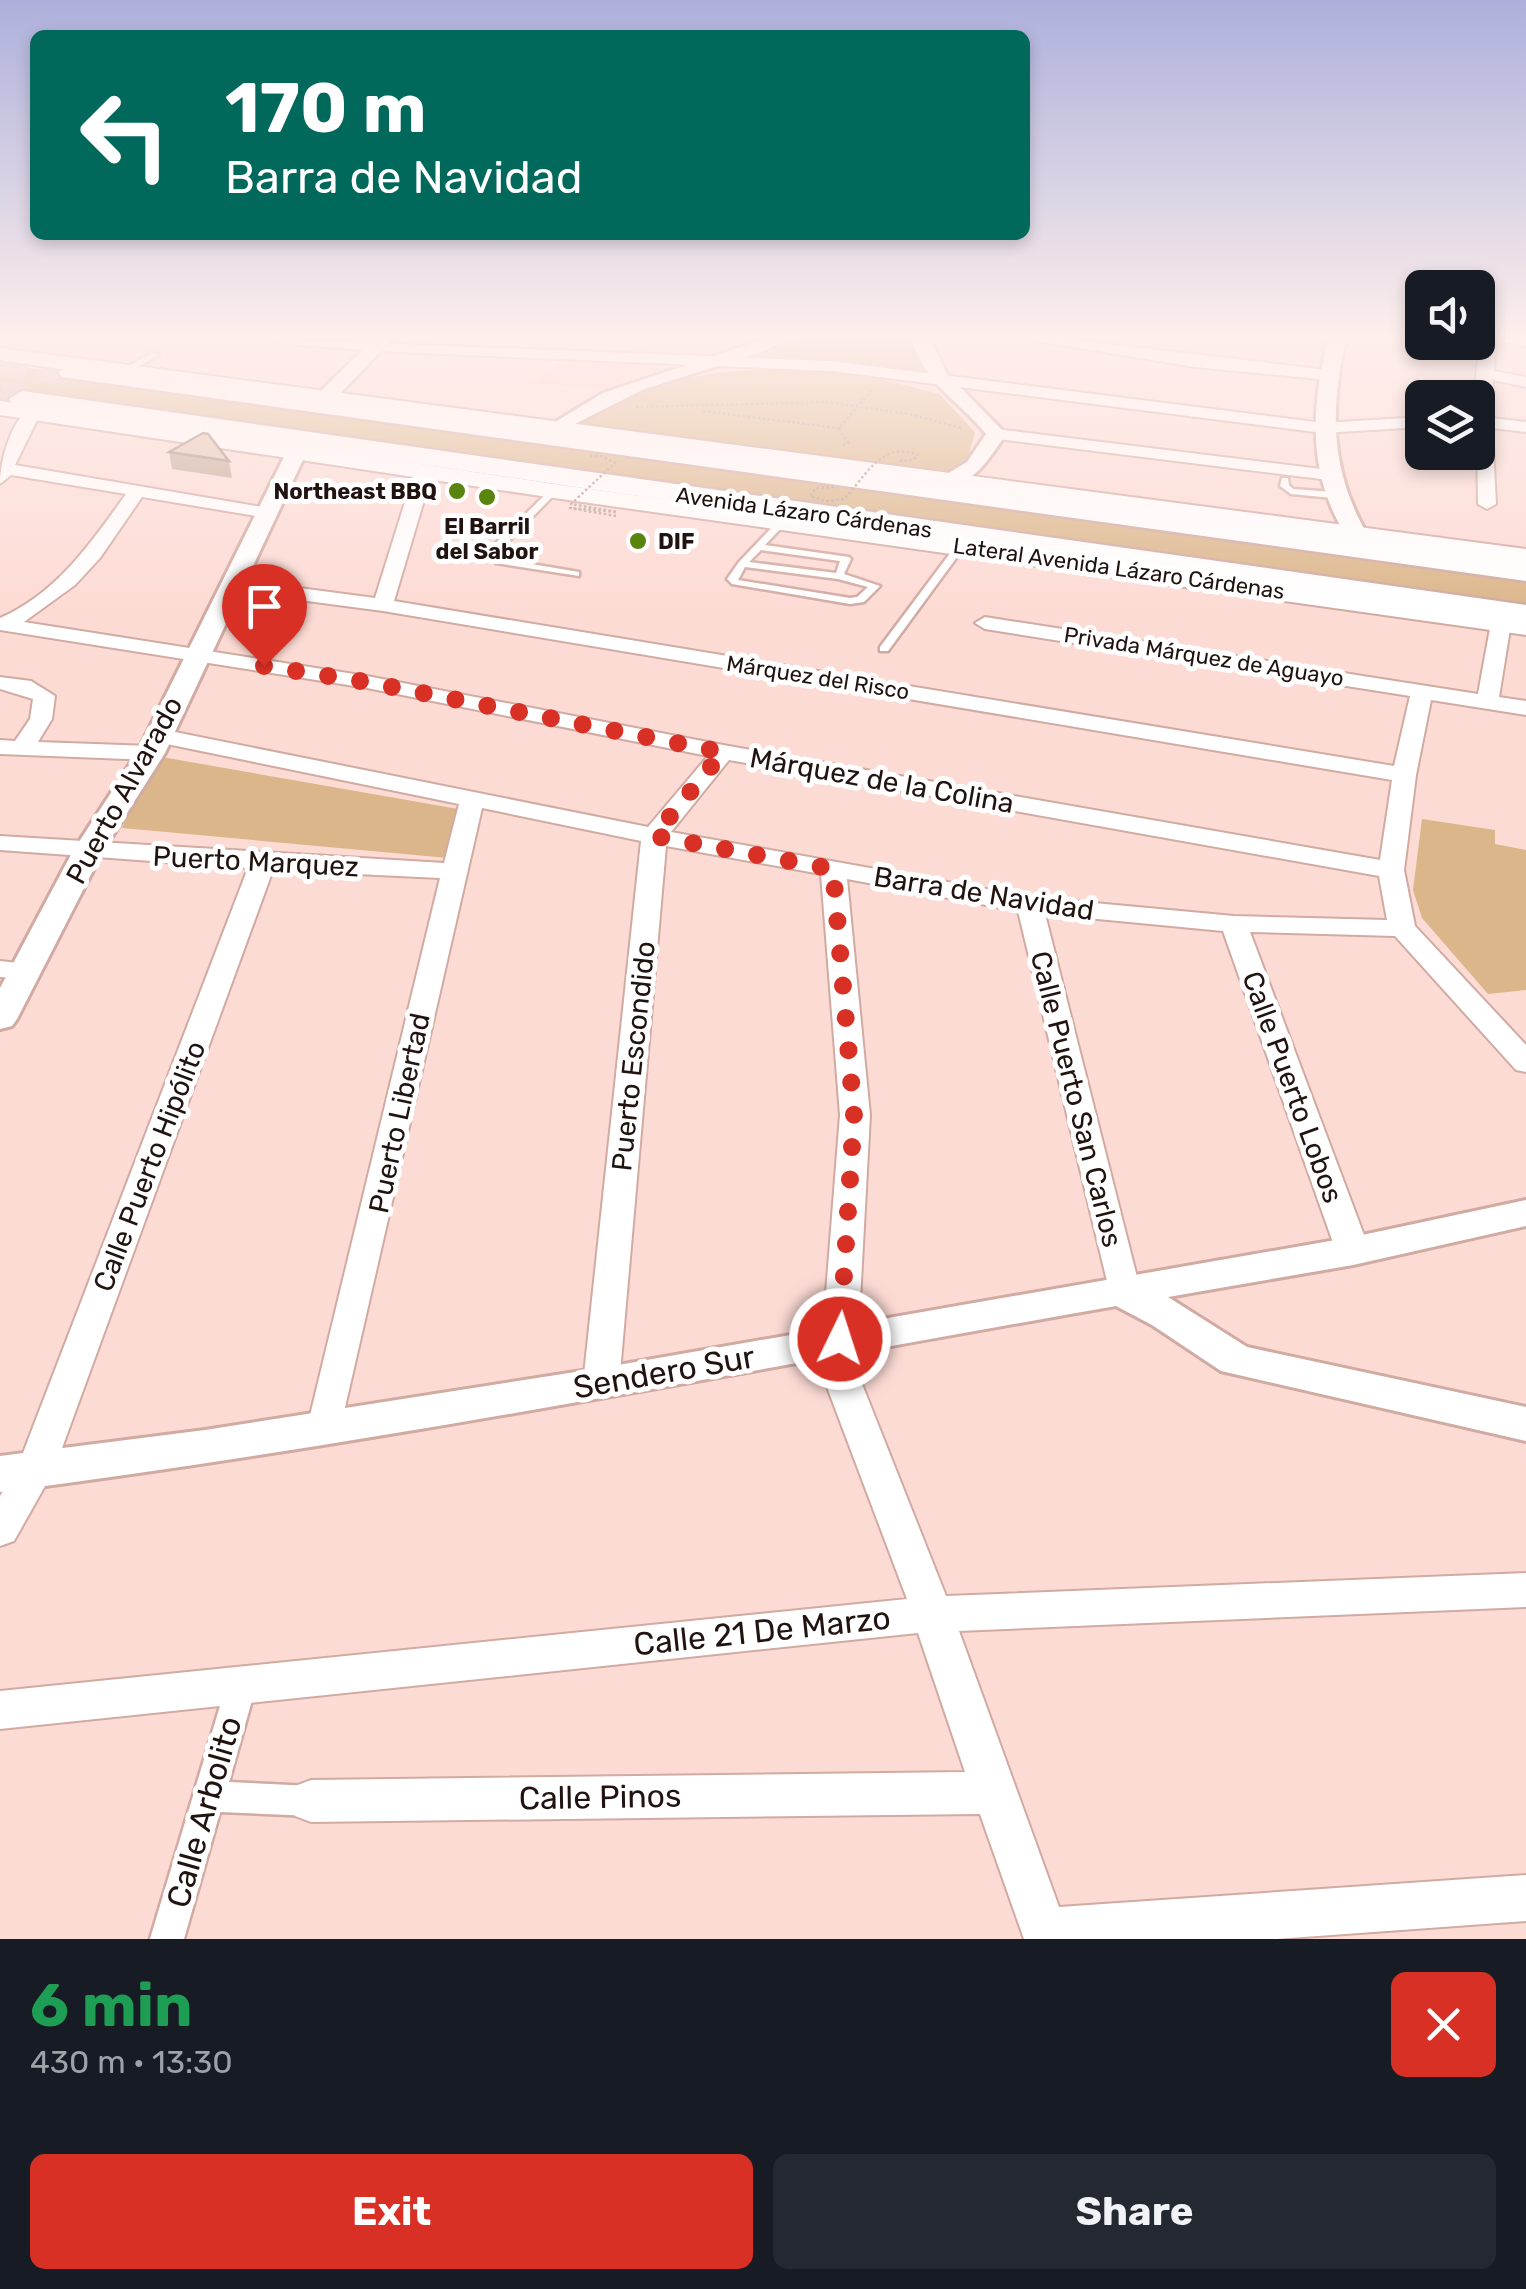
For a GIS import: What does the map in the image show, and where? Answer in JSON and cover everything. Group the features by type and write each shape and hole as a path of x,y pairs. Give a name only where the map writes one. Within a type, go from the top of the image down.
{"highway":[{"name":"Avenida Lázaro Cárdenas","path":"189,429 815,516 1520,621"},
{"name":"Avenida Lázaro Cárdenas","path":"504,429 993,499 1353,537 1526,571"},
{"path":"947,480 993,499"},
{"path":"815,516 910,539"},
{"path":"1443,615 1520,621"}],"main road":[{"name":"Lateral Avenida Lázaro Cárdenas","path":"161,429 554,492 1443,615"},
{"path":"576,429 806,458 1353,537 1526,557"}],"street":[{"path":"13,429 1,472 268,513"},
{"path":"993,429 996,434 1331,485"},
{"path":"1323,429 1331,485 1353,537"},
{"path":"947,480 974,466 996,434"},
{"name":"Puerto Alvarado","path":"0,1019 14,970 155,744 297,452"},
{"path":"383,604 424,470"},
{"path":"1485,470 1488,504"},
{"path":"3,625 68,582 138,491"},
{"name":"Márquez del Risco","path":"232,584 383,604 1404,775"},
{"path":"1488,700 1520,621"},
{"name":"Privada Márquez de Aguayo","path":"985,623 1488,700 1525,701"},
{"name":"Márquez de la Colina","path":"3,625 367,682 723,752 1391,870"},
{"path":"0,682 23,686 44,696 45,710 11,747"},
{"path":"1422,690 1404,775 1391,870 1402,928 1526,1062"},
{"name":"Barra de Navidad","path":"11,747 155,744 472,798 1030,906 1234,924 1402,928"},
{"path":"654,836 723,752"},
{"name":"Puerto Libertad","path":"325,1428 472,798"},
{"name":"Puerto Escondido","path":"601,1384 654,836"},
{"name":"Puerto Marquez","path":"0,843 88,852 452,871"},
{"name":"Calle Puerto Hipólito","path":"0,1530 18,1472 263,862"},
{"path":"833,869 854,1115 840,1339 842,1379 932,1614 992,1793 1046,1936 1526,1898"},
{"name":"Calle Puerto San Carlos","path":"1030,906 1124,1293"},
{"name":"Calle Puerto Lobos","path":"1234,924 1352,1251"},
{"name":"Sendero Sur","path":"18,1472 601,1384 840,1339 1124,1293 1526,1214"},
{"path":"1124,1293 1166,1314 1236,1360 1513,1414"},
{"name":"Calle 21 De Marzo","path":"0,1710 932,1614 1526,1590"},
{"name":"Calle Arbolito","path":"168,1939 241,1686"},
{"name":"Calle Pinos","path":"210,1796 311,1800 992,1793"}],"lane":[{"path":"1285,480 1284,486 1290,490 1331,485"},
{"path":"554,492 494,550 494,556 500,561 576,574"},
{"path":"743,564 839,576 875,586 860,600 850,601 770,590 732,579 743,564 781,523"},
{"path":"884,649 960,546"},
{"path":"759,547 846,559 839,576"}],"path":[{"path":"839,429 848,442 841,446 845,452"},
{"path":"964,429 996,434"},
{"path":"834,486 816,488 810,496 826,502 844,499 886,452 904,449 918,454 913,460 900,461"},
{"path":"590,456 602,456 615,463 571,504 616,512 570,508 616,516"}],"shaded area":[{"path":"273,429 474,429 1526,575 1526,616"},
{"path":"593,429 973,429 966,465 955,474"},
{"path":"156,756 464,810 448,858 122,828"},
{"path":"1422,819 1495,830 1495,844 1526,850 1526,990 1488,994 1422,918 1413,890"}],"building":[{"path":"203,433 229,461 169,452"}],"place":[{"name":"Northeast BBQ","path":"457,491"},
{"name":"El Barril del Sabor","path":"487,497"},
{"name":"DIF","path":"638,541"}],"route":[{"path":"264,666 367,682 723,752 654,836 833,869 854,1115 840,1339"}]}
